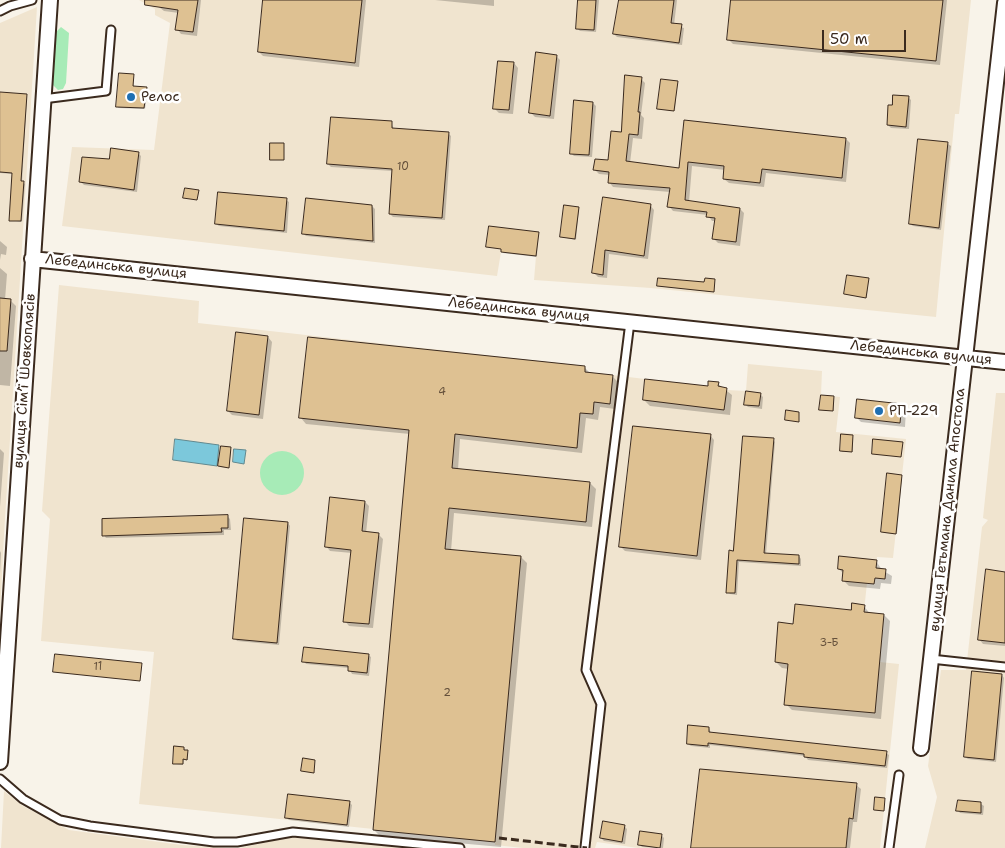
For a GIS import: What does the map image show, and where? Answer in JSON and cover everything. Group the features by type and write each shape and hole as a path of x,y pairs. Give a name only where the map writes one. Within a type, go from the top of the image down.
{"street":[{"name":"вулиця Сімʼї Шовкоплясів","path":"0,762 50,0"},
{"name":"вулиця Гетьмана Данила Апостола","path":"921,748 1005,3"},
{"name":"Лебединська вулиця","path":"32,258 1005,362"}],"lane":[{"path":"0,11 32,0"},
{"path":"43,99 106,91 111,30"},
{"path":"585,847 601,704 586,670 630,322"},
{"path":"931,659 1005,666"},
{"path":"889,848 899,775"},
{"path":"0,779 23,799 60,820 90,826 214,842 237,842 293,832 460,848"}],"shaded area":[{"path":"139,0 971,0 959,114 955,114 936,317 651,288 534,280 536,256 501,252 497,276 62,226 72,147 154,150 170,23 155,15 155,9"},
{"path":"37,7 4,535 0,614 0,23"},
{"path":"59,285 199,301 198,323 585,366 587,372 645,379 708,386 708,381 719,382 718,386 727,388 727,390 746,391 748,364 822,371 821,395 840,397 836,432 906,439 893,558 877,557 876,567 886,569 885,579 875,578 874,584 867,583 864,611 884,614 880,662 899,664 880,848 638,848 597,842 595,848 523,848 495,845 495,842 139,804 154,652 41,641 50,519 42,511"},
{"path":"996,393 1005,393 1005,848 925,848 937,797 928,766 941,670 966,670 982,527 988,520 983,518"},
{"path":"4,791 23,806 69,830 182,845 227,848 1,848"},
{"path":"291,837 359,842 413,848 239,848"}],"green space":[{"path":"61,27 69,33 66,83 63,89 58,90 51,83 54,34"},
{"path":"286,451 298,457 303,464 303,482 298,489 291,494 278,495 270,492 263,485 260,469 263,461 270,454"}],"water":[{"path":"175,439 219,445 217,466 173,460"},
{"path":"234,449 246,450 244,464 233,462"}],"building":[{"path":"145,0 198,0 193,32 175,30 178,10 145,5"},
{"path":"263,0 362,0 355,63 258,52"},
{"path":"578,0 596,0 594,30 576,29"},
{"path":"619,0 674,0 671,23 682,24 679,43 613,34"},
{"path":"731,0 943,0 936,61 727,40"},
{"path":"536,52 557,55 550,116 529,113"},
{"path":"498,61 514,62 509,110 493,109"},
{"name":"Релос","path":"119,73 134,74 133,86 147,87 144,108 116,107"},
{"path":"625,75 642,77 638,112 640,112 638,135 629,134 626,161 679,168 684,120 846,138 842,178 762,169 760,183 723,179 724,166 688,162 685,200 740,208 736,242 712,239 715,218 706,217 707,212 667,207 670,188 608,183 609,172 593,170 595,159 608,160 611,131 621,132"},
{"path":"661,79 678,81 674,111 657,109"},
{"path":"0,92 27,94 21,181 24,181 21,221 9,221 12,173 0,172"},
{"path":"893,95 909,96 906,127 887,125 888,105 892,105"},
{"path":"574,100 593,102 589,155 570,154"},
{"path":"331,117 392,121 392,128 449,132 442,218 389,214 392,169 327,164"},
{"path":"918,139 948,142 939,228 909,224"},
{"path":"270,143 284,143 284,160 270,160"},
{"path":"111,148 139,152 134,190 79,182 82,157 109,159"},
{"path":"185,188 199,190 197,200 183,198"},
{"path":"218,192 287,198 284,231 215,224"},
{"path":"603,197 651,204 644,256 605,250 603,275 592,273"},
{"path":"306,198 372,205 373,241 302,234"},
{"path":"564,205 579,207 575,239 560,237"},
{"path":"489,226 539,232 536,256 501,252 501,249 486,247"},
{"path":"847,275 869,278 866,298 844,294"},
{"path":"658,278 704,282 705,278 715,279 714,292 657,286"},
{"path":"0,298 11,299 7,351 0,351"},
{"path":"236,332 268,336 259,415 227,411"},
{"path":"308,337 585,366 585,372 613,375 610,404 594,402 593,414 580,413 577,448 455,434 452,468 590,482 586,522 449,508 445,549 521,556 495,842 373,830 409,430 299,418"},
{"path":"645,379 708,386 708,381 719,382 718,386 727,388 724,410 643,400"},
{"path":"746,391 761,393 759,406 744,405"},
{"path":"821,395 834,396 833,411 819,410"},
{"name":"РП-229","path":"857,399 902,404 900,423 855,418"},
{"path":"786,410 799,412 799,422 785,420"},
{"path":"633,426 711,434 697,556 619,547"},
{"path":"841,434 853,435 852,452 840,451"},
{"path":"743,436 774,438 764,553 799,555 799,564 737,560 735,593 726,593 729,550 733,551"},
{"path":"873,439 903,442 901,457 872,454"},
{"path":"221,446 231,447 229,468 218,466"},
{"path":"887,473 902,475 896,534 881,532"},
{"path":"330,497 365,501 362,531 379,533 369,624 343,622 351,550 325,547"},
{"path":"228,515 228,528 221,528 222,532 102,536 102,519"},
{"path":"244,518 288,522 277,643 233,639"},
{"path":"839,556 877,560 876,568 886,569 885,579 875,578 874,584 842,581 843,570 838,569"},
{"path":"986,569 1005,572 1005,643 978,640"},
{"path":"852,603 865,605 864,612 884,614 875,713 784,705 788,664 775,662 778,622 793,624 795,604 851,610"},
{"path":"304,647 369,654 367,673 348,671 348,666 302,662"},
{"path":"55,654 142,663 140,681 53,672"},
{"path":"972,671 1002,674 994,760 964,757"},
{"path":"688,725 709,727 709,732 887,751 885,766 804,757 804,754 708,743 708,746 687,744"},
{"path":"174,746 184,747 184,750 188,750 187,760 183,759 183,764 173,764"},
{"path":"303,758 315,760 314,773 301,771"},
{"path":"700,769 857,783 853,819 849,818 846,848 691,848"},
{"path":"288,794 350,801 347,825 285,818"},
{"path":"875,797 885,798 884,811 874,810"},
{"path":"958,800 981,802 981,813 956,811"},
{"path":"603,821 625,825 622,842 600,838"},
{"path":"640,831 662,834 660,848 638,845"}],"railway":[{"path":"499,838 587,848"}],"place":[{"name":"Релос","path":"131,97"},
{"name":"РП-229","path":"879,411"}]}
